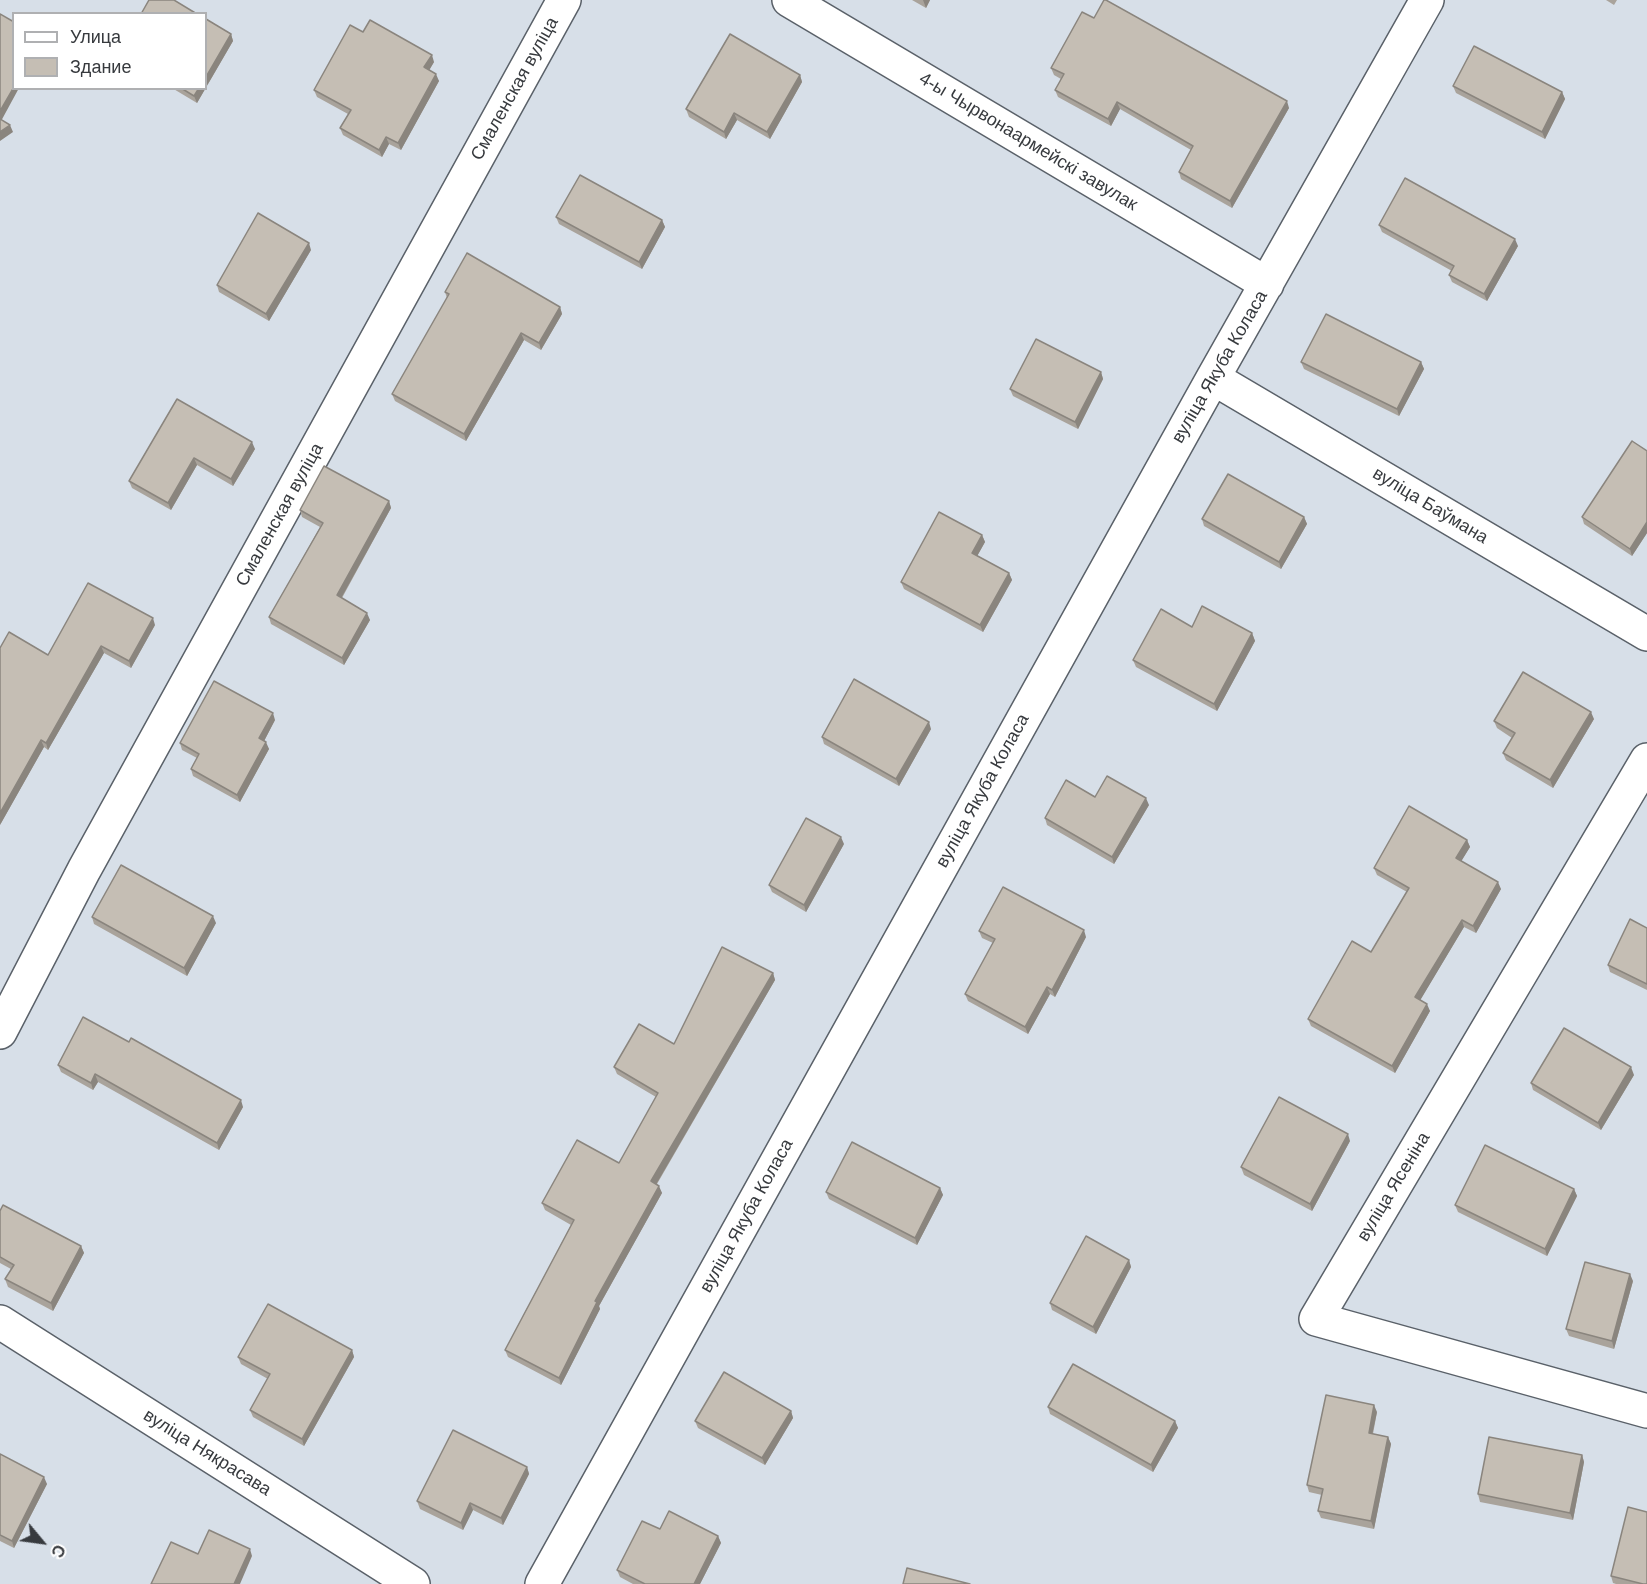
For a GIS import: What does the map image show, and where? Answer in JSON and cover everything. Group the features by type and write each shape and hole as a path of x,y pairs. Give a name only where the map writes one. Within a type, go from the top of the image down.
{"street":[{"name":"Смаленская вуліца","path":"0,1032 90,860 564,0"},
{"name":"4-ы Чырвонаармейскі завулак","path":"789,0 1267,284"},
{"name":"вуліца Якуба Коласа","path":"542,1584 1426,0"},
{"name":"вуліца Баўмана","path":"1213,378 1647,634"},
{"name":"вуліца Ясеніна","path":"1647,760 1316,1319 1647,1411"},
{"name":"вуліца Някрасава","path":"0,1322 413,1584"}],"building":[{"path":"149,0 174,0 194,12 142,12"},
{"path":"1104,0 1287,101 1230,201 1179,172 1193,146 1117,102 1108,119 1055,90 1064,74 1051,68 1082,12 1094,18"},
{"path":"0,14 12,21 12,90 0,111"},
{"path":"207,20 231,34 207,75"},
{"path":"370,20 432,55 424,67 436,74 398,143 386,137 379,150 340,128 351,110 314,90 350,25 363,32"},
{"path":"730,34 800,75 767,132 734,113 724,132 686,109"},
{"path":"1474,46 1562,92 1542,132 1453,86"},
{"path":"184,90 198,90 194,96"},
{"path":"0,119 10,125 0,132"},
{"path":"580,175 662,220 639,262 556,217"},
{"path":"1405,178 1515,239 1484,294 1449,275 1454,266 1379,225"},
{"path":"258,213 309,243 266,314 217,285"},
{"path":"467,253 560,307 539,343 521,333 464,434 392,394 449,294 445,292"},
{"path":"1326,314 1421,362 1397,409 1301,362"},
{"path":"1036,339 1101,372 1075,422 1010,389"},
{"path":"177,399 252,442 231,479 194,458 168,503 129,481"},
{"path":"1632,441 1647,451 1647,522 1630,549 1582,517"},
{"path":"324,466 389,501 337,595 367,613 342,658 269,617 323,523 300,510"},
{"path":"1228,474 1304,517 1279,562 1202,519"},
{"path":"939,512 982,535 972,553 1009,573 980,625 901,582"},
{"path":"88,583 153,618 129,661 101,646 46,743 41,740 0,813 0,648 9,632 48,655"},
{"path":"1202,606 1252,633 1214,704 1133,660 1161,609 1192,627"},
{"path":"1523,672 1591,712 1550,780 1503,753 1515,733 1494,721"},
{"path":"854,679 929,722 896,779 822,737"},
{"path":"214,681 273,713 259,738 266,742 237,795 191,769 199,754 180,743"},
{"path":"1107,776 1146,798 1112,857 1045,818 1066,780 1095,797"},
{"path":"1409,806 1467,840 1456,858 1498,882 1473,926 1462,920 1415,997 1427,1004 1392,1066 1308,1019 1352,941 1371,952 1409,888 1374,868"},
{"path":"806,818 841,837 804,905 769,885"},
{"path":"121,865 213,916 184,968 92,917"},
{"path":"1003,887 1084,930 1052,990 1047,987 1025,1027 965,994 995,939 979,931"},
{"path":"1630,919 1647,928 1647,984 1608,965"},
{"path":"722,947 773,973 651,1181 659,1186 595,1301 597,1302 559,1378 505,1350 574,1220 542,1203 577,1140 619,1163 658,1093 614,1067 639,1024 674,1044"},
{"path":"83,1017 129,1042 131,1038 241,1100 217,1143 95,1074 91,1083 58,1065"},
{"path":"1564,1028 1631,1067 1598,1123 1531,1083"},
{"path":"1279,1097 1348,1134 1310,1204 1241,1167"},
{"path":"852,1142 940,1188 915,1238 826,1192"},
{"path":"1485,1145 1574,1189 1545,1249 1455,1205"},
{"path":"3,1205 81,1246 51,1303 5,1279 14,1265 0,1257 0,1211"},
{"path":"1086,1236 1129,1260 1093,1327 1050,1303"},
{"path":"1585,1262 1630,1274 1612,1341 1566,1329"},
{"path":"268,1304 352,1350 302,1439 250,1410 270,1374 238,1357"},
{"path":"1073,1364 1175,1421 1151,1465 1048,1407"},
{"path":"724,1372 791,1411 762,1458 695,1421"},
{"path":"1326,1395 1374,1405 1369,1433 1388,1437 1371,1521 1318,1511 1323,1489 1307,1485"},
{"path":"453,1430 527,1467 501,1518 470,1503 461,1523 417,1501"},
{"path":"1489,1437 1582,1455 1570,1513 1478,1494"},
{"path":"0,1454 44,1477 12,1541 0,1535"},
{"path":"1628,1507 1647,1512 1647,1584 1611,1576"},
{"path":"669,1511 718,1536 694,1584 645,1584 617,1570 642,1521 660,1529"},
{"path":"209,1530 250,1549 234,1584 151,1584 171,1542 198,1554"},
{"path":"907,1568 970,1584 903,1584"}]}
